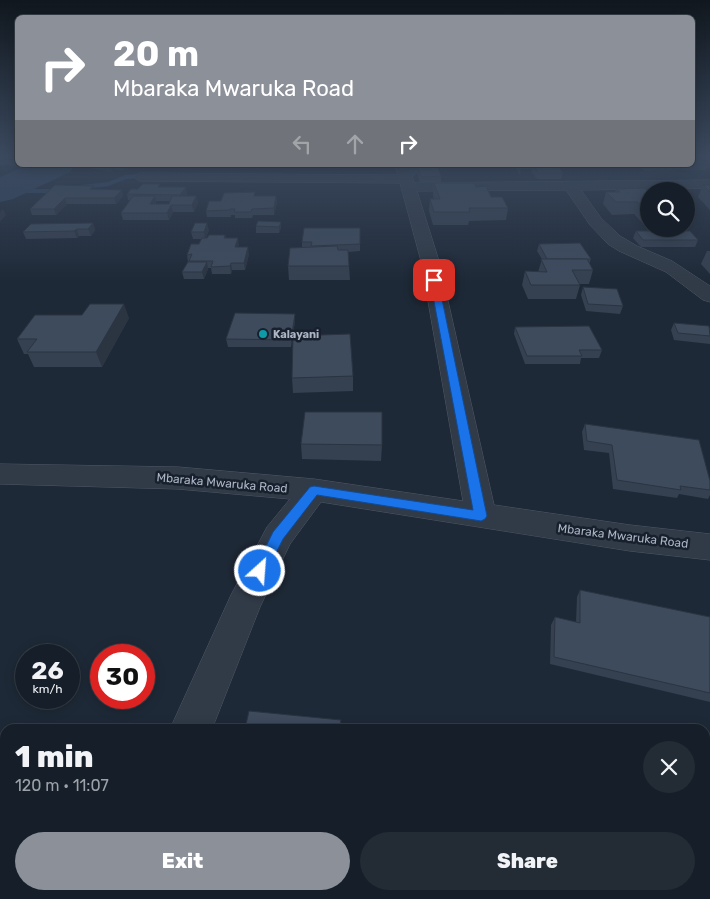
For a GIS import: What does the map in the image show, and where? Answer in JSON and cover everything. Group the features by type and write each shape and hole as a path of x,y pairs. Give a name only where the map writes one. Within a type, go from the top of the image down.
{"street":[{"path":"412,199 430,261 481,516"},
{"path":"579,199 596,223 614,240 632,252 658,260 682,273 710,296"},
{"name":"Mbaraka Mwaruka Road","path":"0,474 178,478 314,490 630,538 710,547"},
{"path":"193,724 243,606 278,536 314,490"}],"building":[{"path":"40,199 64,199 54,209 30,209"},
{"path":"131,199 153,199 150,204 169,204 171,199 195,199 192,205 171,205 167,213 121,213"},
{"path":"222,199 276,199 274,208 252,209 251,212 234,212 235,209 206,211 209,201 221,201"},
{"path":"430,199 503,199 508,208 469,208 470,212 434,212"},
{"path":"613,199 640,199 640,204 638,202 616,202"},
{"path":"258,221 281,222 279,227 256,226"},
{"path":"93,223 88,229 77,229 74,231 23,232 31,224"},
{"path":"195,223 207,223 204,232 191,232"},
{"path":"304,228 360,228 360,244 311,246 312,242 302,242"},
{"path":"209,235 225,235 224,238 238,238 235,247 248,247 244,263 231,263 230,266 211,267 213,261 189,261 192,254 187,255 191,244 199,244 202,238 207,238"},
{"path":"641,237 695,237 698,240 643,240"},
{"path":"580,243 591,259 547,259 539,244"},
{"path":"337,246 338,250 348,250 349,266 288,266 290,248"},
{"path":"541,259 587,259 593,270 572,270 580,285 531,285 525,271 547,272"},
{"path":"188,262 207,262 202,272 182,272"},
{"path":"583,287 617,289 623,306 588,304"},
{"path":"90,304 124,304 96,352 27,352 37,339 17,339 35,315 82,315"},
{"name":"Kalayani","path":"235,313 295,314 291,340 226,339"},
{"path":"674,323 709,326 710,336 678,333"},
{"path":"589,326 602,350 579,350 582,356 527,356 515,327"},
{"path":"350,334 353,376 292,378 293,336"},
{"path":"305,412 382,412 382,445 301,444"},
{"path":"585,424 699,440 710,481 710,490 680,486 681,490 617,480 612,445 587,441"},
{"path":"580,590 710,617 710,693 554,657 555,617 580,623"},
{"path":"249,711 341,720 340,724 246,724"}],"place":[{"name":"Kalayani","path":"263,334"}],"route":[{"path":"260,571 278,536 314,490 481,516 454,372 434,280"}]}
